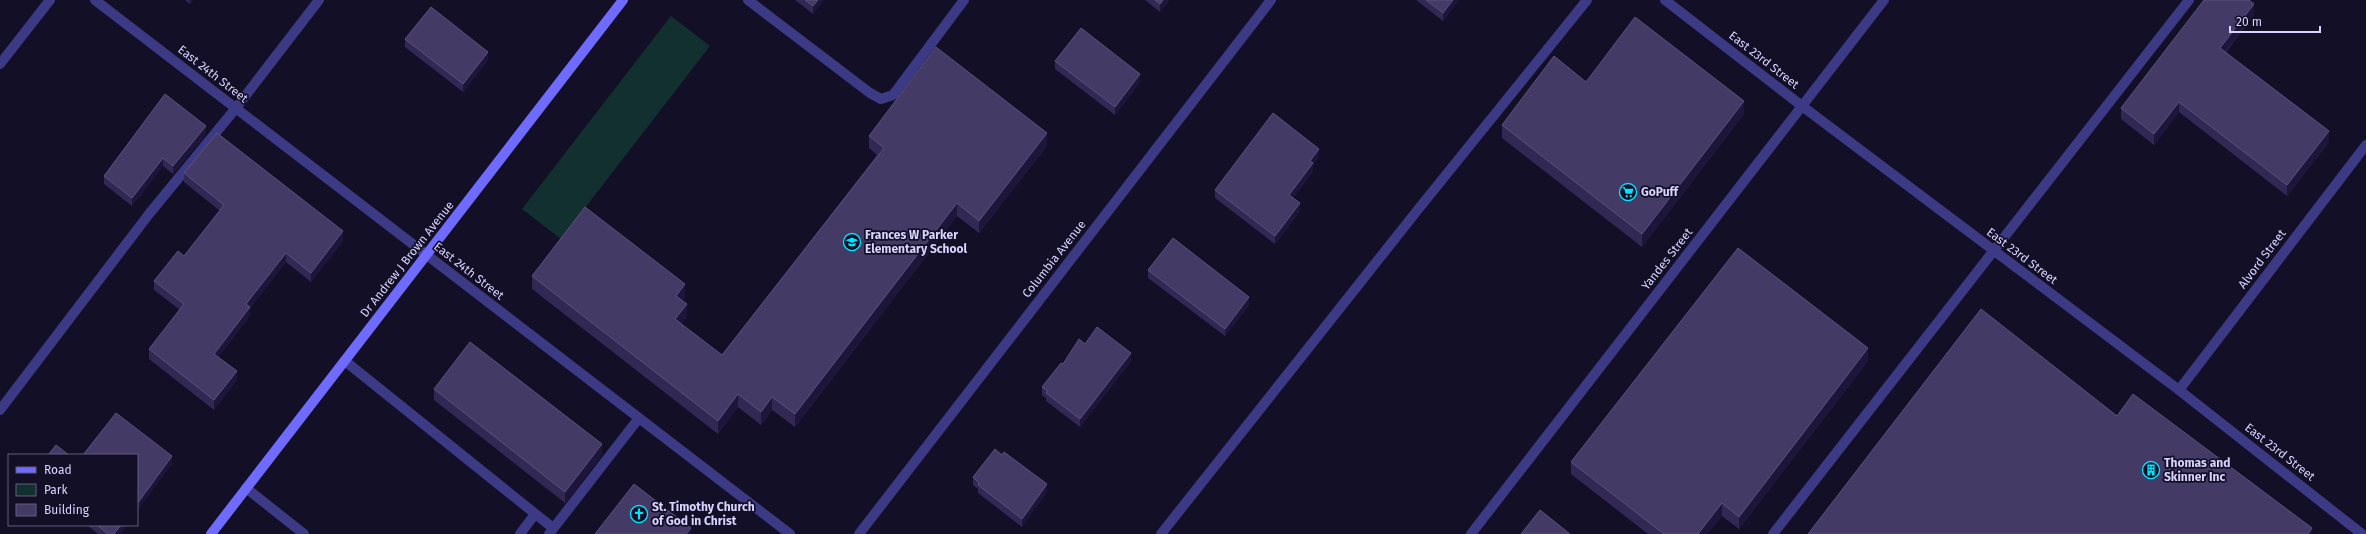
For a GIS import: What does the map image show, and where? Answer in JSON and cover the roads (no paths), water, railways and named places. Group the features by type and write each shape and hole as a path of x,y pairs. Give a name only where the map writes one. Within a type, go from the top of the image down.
{"main road":[{"name":"Dr Andrew J Brown Avenue","path":"211,534 623,0"}],"street":[{"path":"0,64 50,0"},
{"name":"East 24th Street","path":"95,0 790,534"},
{"path":"0,410 150,214 236,108 319,0"},
{"path":"748,0 870,93 882,99 893,95 964,0"},
{"name":"Columbia Avenue","path":"859,534 1271,0"},
{"path":"1161,534 1416,212 1587,0"},
{"name":"East 23rd Street","path":"1665,0 1802,106 2179,390 2362,534"},
{"name":"Yandes Street","path":"1471,534 1884,0"},
{"path":"1773,534 2189,0"},
{"name":"Alvord Street","path":"2179,390 2366,144"},
{"path":"345,361 535,514 551,531 640,418"},
{"path":"246,488 304,534"},
{"path":"520,534 535,514"}],"place":[{"name":"GoPuff","path":"1628,192"},
{"name":"Frances W Parker Elementary School","path":"852,242"},
{"name":"Thomas and Skinner Inc","path":"2151,470"},
{"name":"St. Timothy Church of God in Christ","path":"639,514"}]}
